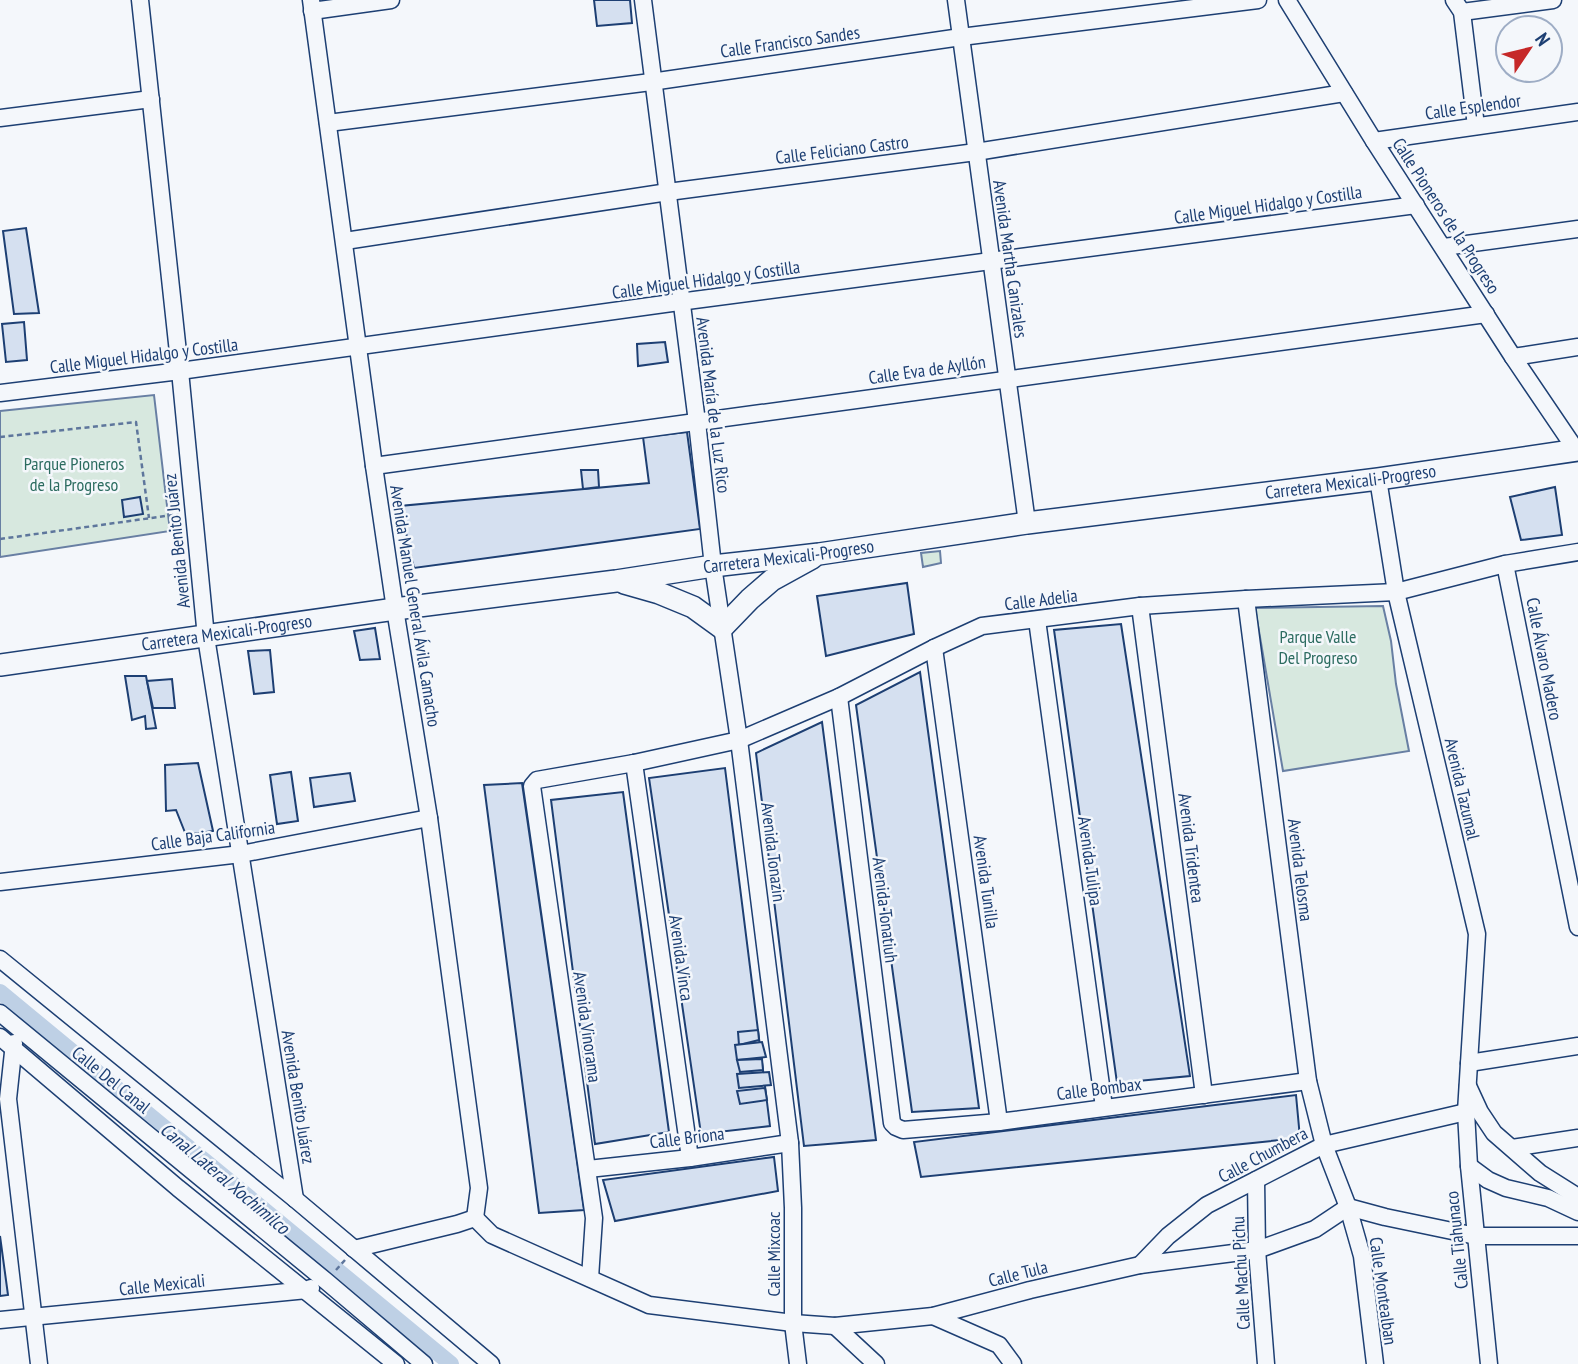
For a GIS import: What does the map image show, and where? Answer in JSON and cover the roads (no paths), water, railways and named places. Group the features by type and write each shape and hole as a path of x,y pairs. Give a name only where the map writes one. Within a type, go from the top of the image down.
{"main road":[{"name":"Carretera Mexicali-Progreso","path":"0,665 394,609 820,554 1027,523 1378,479 1577,450"},
{"path":"616,581 659,593 694,607 722,628 772,580 820,554"}],"street":[{"name":"Avenida Benito Juárez","path":"140,0 206,637 295,1199"},
{"path":"312,5 391,0"},
{"name":"Avenida María de la Luz Rico","path":"643,0 713,566"},
{"name":"Avenida Martha Canizales","path":"956,0 1027,523"},
{"name":"Calle Francisco Sandes","path":"328,123 654,82 961,37 1258,0"},
{"name":"Calle Pioneros de la Progreso","path":"1287,0 1513,357 1577,450"},
{"path":"1476,126 1458,6 1553,0"},
{"name":"Avenida Manuel General Ávila Camacho","path":"312,5 394,609 429,818 479,1188 475,1218"},
{"name":"Calle Feliciano Castro","path":"345,241 668,191 976,152 1344,93"},
{"path":"0,118 151,99"},
{"name":"Calle Esplendor","path":"1374,141 1578,112"},
{"name":"Calle Miguel Hidalgo y Costilla","path":"0,393 1416,205"},
{"path":"1444,247 1578,229"},
{"name":"Calle Eva de Ayllón","path":"374,466 1486,314"},
{"path":"1513,357 1578,347"},
{"name":"Avenida Tazumal","path":"1378,479 1396,592 1476,934 1466,1112"},
{"name":"Calle Adelia","path":"534,783 537,780 634,763 739,740 839,697 982,626 1140,606 1396,592 1505,564 1578,552"},
{"name":"Calle Álvaro Madero","path":"1505,564 1578,927"},
{"name":"Avenida Tonazin","path":"713,566 739,740 790,1143"},
{"name":"Avenida Telosma","path":"1247,599 1308,1081 1324,1144"},
{"name":"Avenida Tridentea","path":"1140,606 1204,1095"},
{"name":"Avenida Tulipa","path":"1037,620 1104,1107"},
{"name":"Avenida Tunilla","path":"934,648 999,1122"},
{"name":"Avenida Tonatiuh","path":"839,697 892,1122 896,1127"},
{"name":"Avenida Vinca","path":"634,763 690,1158"},
{"name":"Avenida Vinorama","path":"534,783 532,786 594,1218 590,1278"},
{"name":"Calle Baja California","path":"0,882 241,854 429,818"},
{"path":"0,959 295,1199 349,1255 491,1364"},
{"name":"Calle Del Canal","path":"0,1013 331,1276 424,1364"},
{"path":"16,1027 4,1100 39,1364"},
{"path":"0,1037 178,1188 396,1364"},
{"path":"1469,1063 1578,1046"},
{"name":"Calle Bombax","path":"896,1127 902,1130 999,1122 1308,1081"},
{"path":"1467,1084 1480,1112 1494,1133 1541,1173 1578,1197"},
{"name":"Calle Chumbera","path":"1140,1265 1168,1236 1207,1205 1324,1144 1466,1112"},
{"name":"Calle Tiahunaco","path":"1466,1112 1489,1364"},
{"path":"1512,1148 1578,1138"},
{"name":"Calle Briona","path":"588,1169 690,1158 790,1143"},
{"name":"Calle Mixcoac","path":"790,1143 793,1324 798,1364"},
{"name":"Calle Montealban","path":"1324,1144 1348,1207 1362,1255 1375,1364"},
{"path":"1469,1166 1488,1180 1506,1188 1548,1198 1578,1212"},
{"name":"Calle Machu Pichu","path":"1256,1180 1257,1250 1266,1364"},
{"path":"1348,1207 1476,1236 1578,1236"},
{"name":"Calle Tula","path":"475,1218 492,1235 649,1305 793,1324 835,1326 933,1316 1140,1265 1257,1250 1315,1229 1348,1207"},
{"path":"349,1255 475,1218"},
{"name":"Calle Mexicali","path":"0,1321 307,1290 331,1276"},
{"path":"933,1316 999,1345 1013,1364"},
{"path":"835,1326 876,1364"}],"waterway":[{"name":"Canal Lateral Xochimilco","path":"0,992 451,1364"}],"park label":[{"name":"Parque Pioneros de la Progreso","path":"74,474"},
{"name":"Parque Valle Del Progreso","path":"1318,647"}]}
